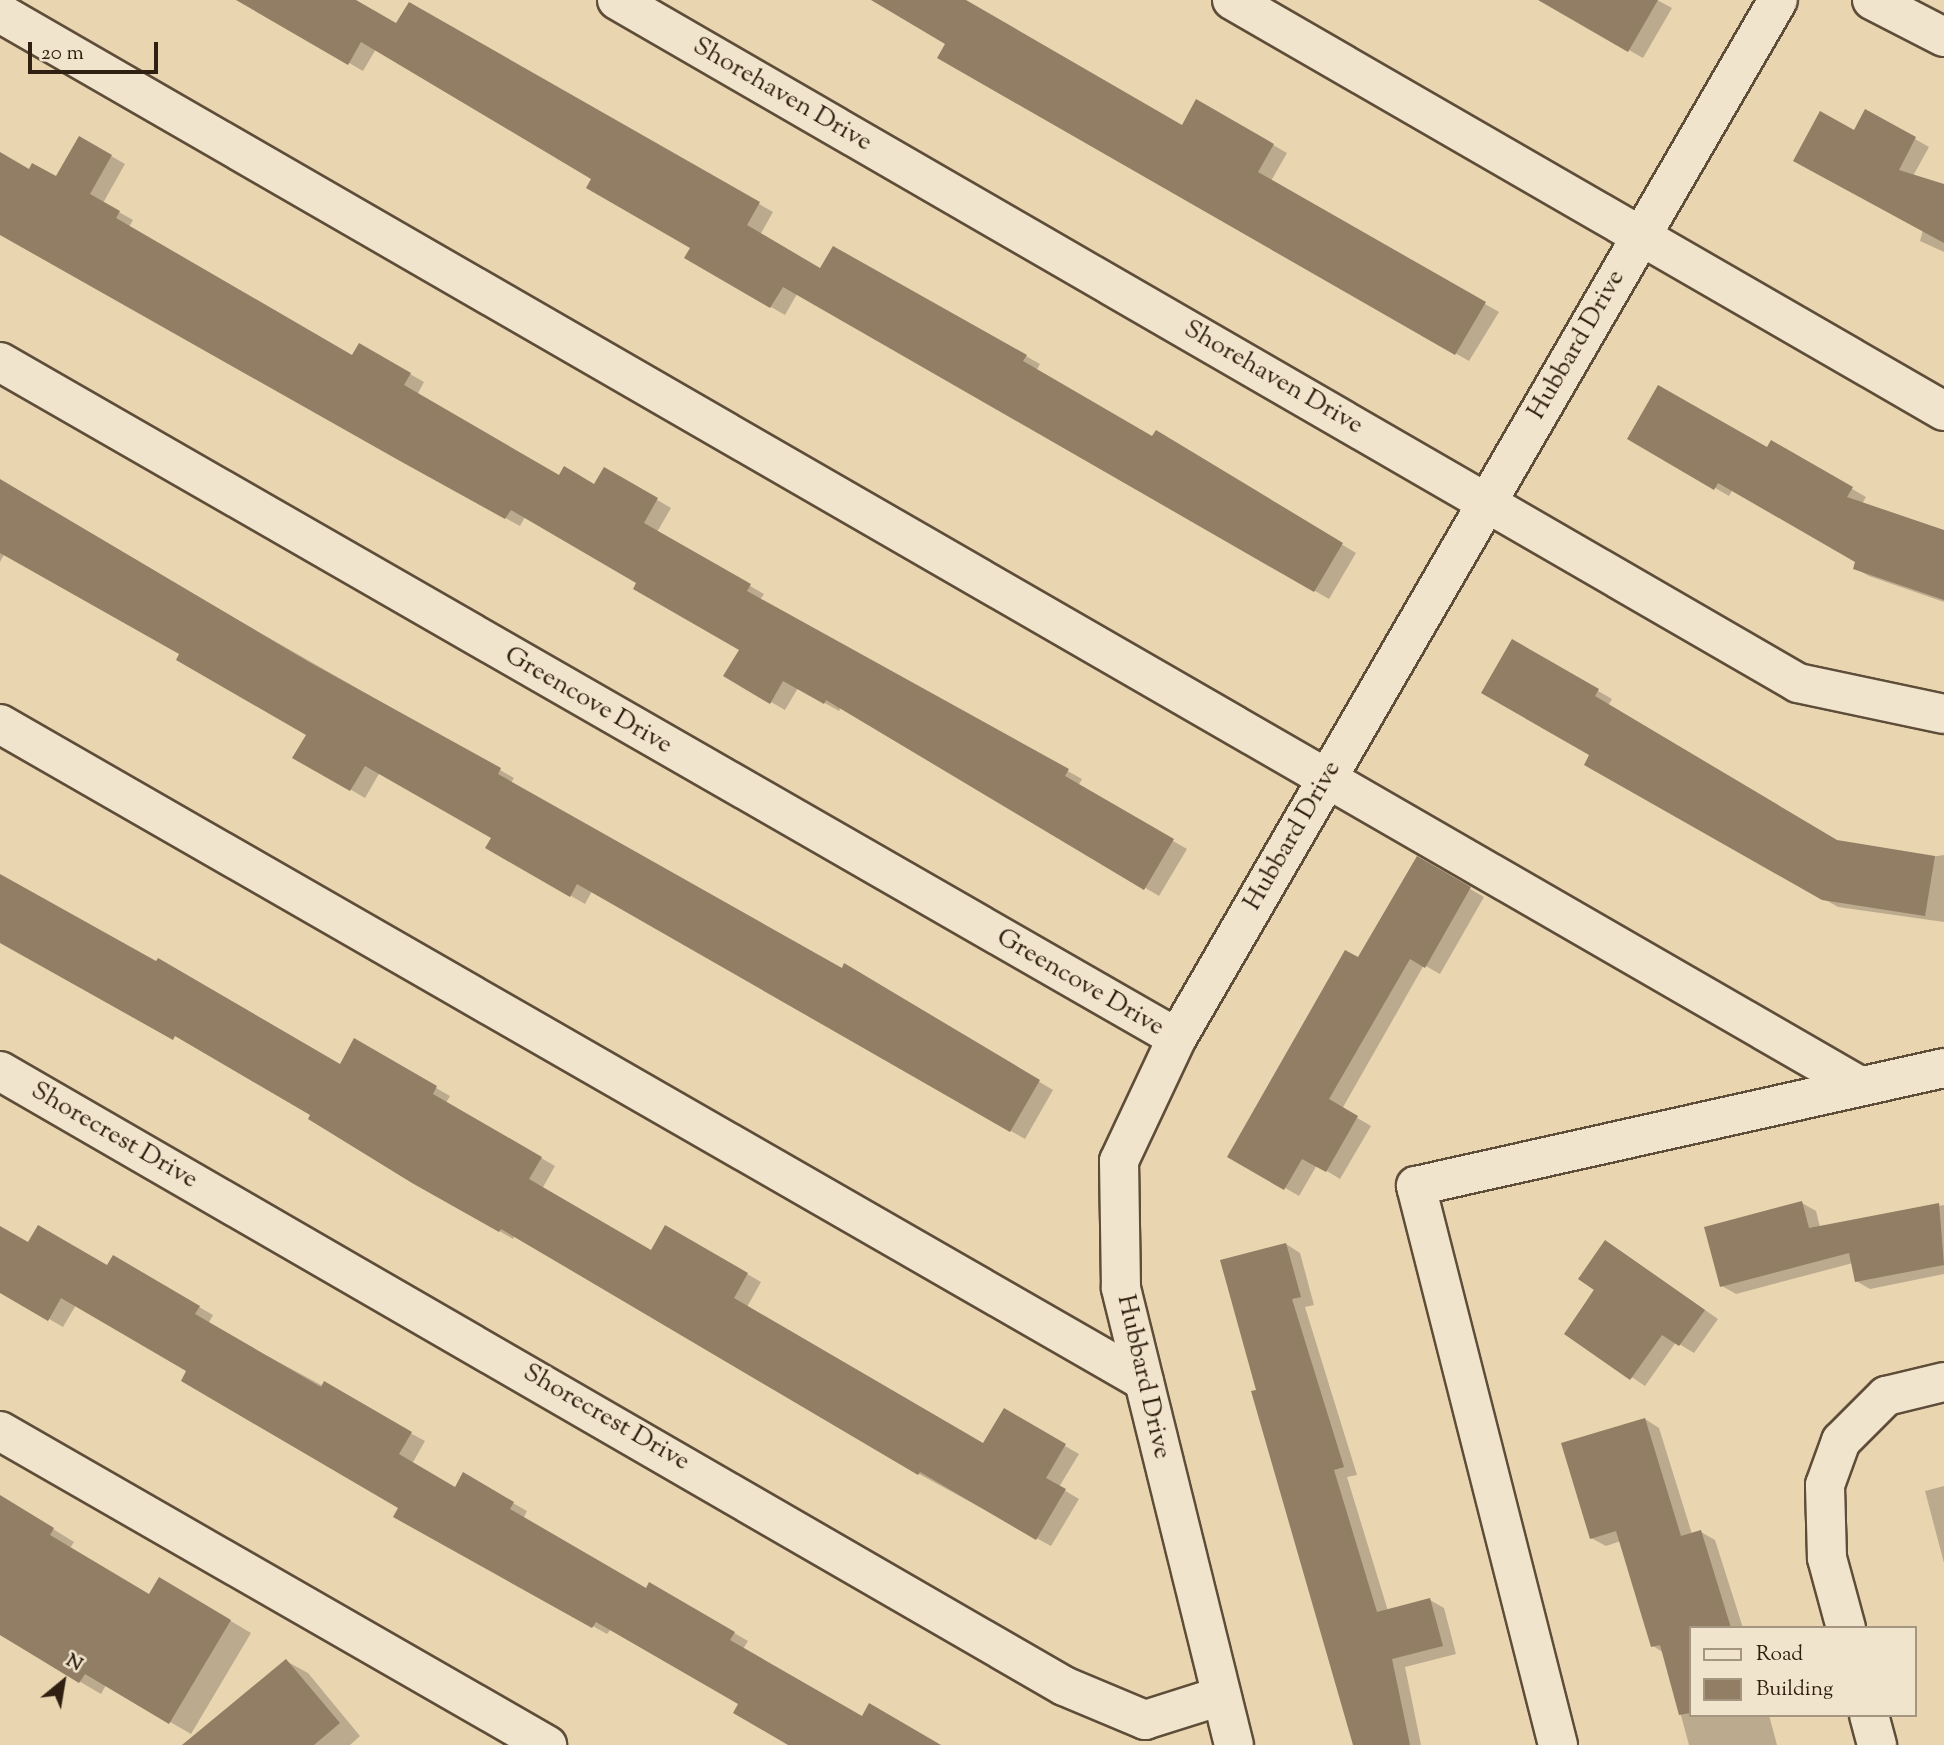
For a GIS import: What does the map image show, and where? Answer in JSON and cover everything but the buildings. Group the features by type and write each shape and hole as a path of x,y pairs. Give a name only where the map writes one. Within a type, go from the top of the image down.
{"street":[{"name":"Shorehaven Drive","path":"617,0 1486,500 1798,683 1944,714"},
{"path":"1232,0 1944,411"},
{"name":"Hubbard Drive","path":"1234,1745 1121,1288 1119,1161 1177,1038 1486,500 1778,0"},
{"path":"1872,0 1944,37"},
{"path":"0,13 1325,781 1860,1087"},
{"name":"Greencove Drive","path":"0,362 1177,1038"},
{"path":"0,724 1143,1381"},
{"path":"1558,1745 1416,1186 1944,1068"},
{"name":"Shorecrest Drive","path":"0,1071 1065,1686 1145,1720 1221,1696"},
{"path":"1845,1626 1827,1558 1825,1485 1841,1441 1886,1396 1944,1382"},
{"path":"0,1431 547,1745"},
{"path":"1870,1717 1877,1745"}]}
